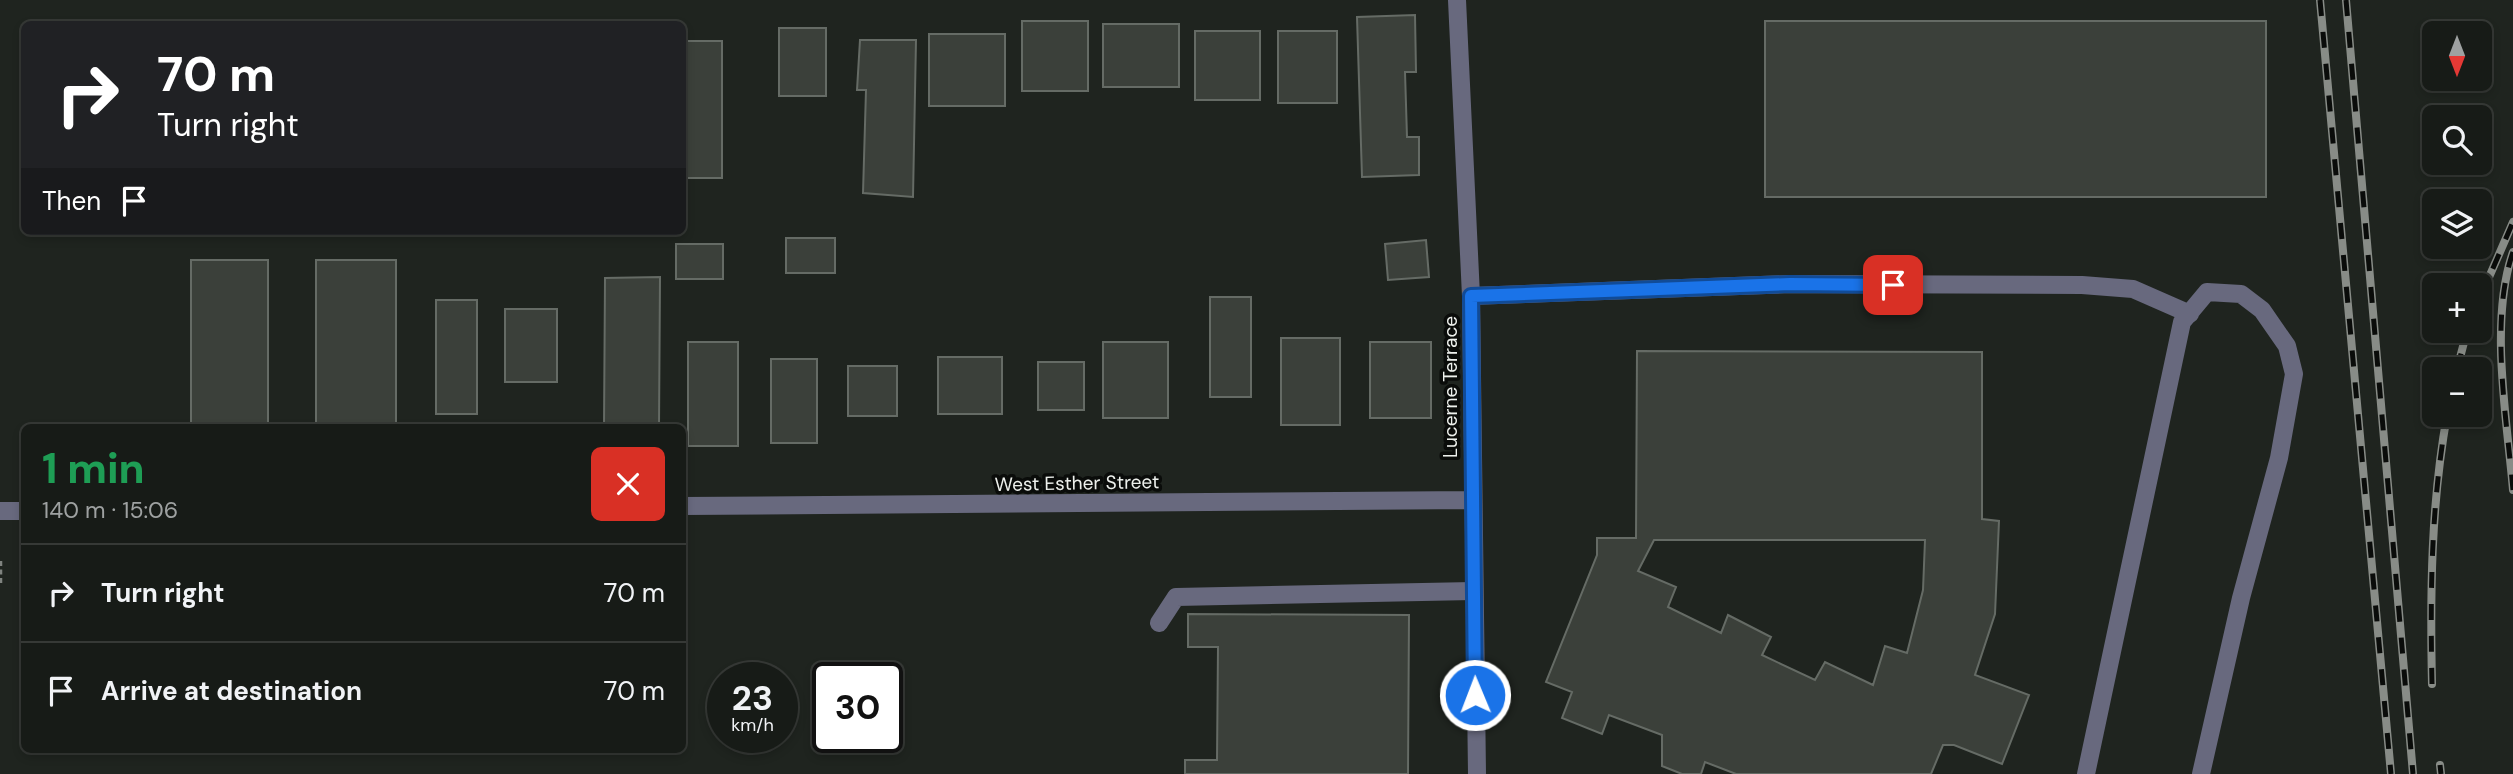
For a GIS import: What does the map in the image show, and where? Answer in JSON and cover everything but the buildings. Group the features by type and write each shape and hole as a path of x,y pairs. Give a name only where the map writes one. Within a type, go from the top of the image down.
{"street":[{"name":"Lucerne Terrace","path":"1457,0 1471,296 1476,774"},
{"path":"1471,296 1790,284 2082,285 2133,289 2190,314"},
{"path":"2086,774 2182,322 2207,292 2241,294 2262,310 2287,346 2294,374 2279,458 2241,598 2201,774"},
{"name":"West Esther Street","path":"686,506 1472,499"},
{"path":"0,511 21,511"},
{"path":"1159,623 1177,597 1473,591"}],"path":[{"path":"0,561 0,585"}],"railway":[{"path":"2320,0 2391,774"},
{"path":"2346,0 2413,774"},
{"path":"2491,273 2513,222"},
{"path":"2513,252 2506,279 2501,339 2513,490"},
{"path":"2460,357 2464,343"},
{"path":"2432,684 2433,549 2445,427"},
{"path":"2440,765 2441,774"}],"route":[{"path":"1475,695 1471,296 1790,284 1893,285"}]}
